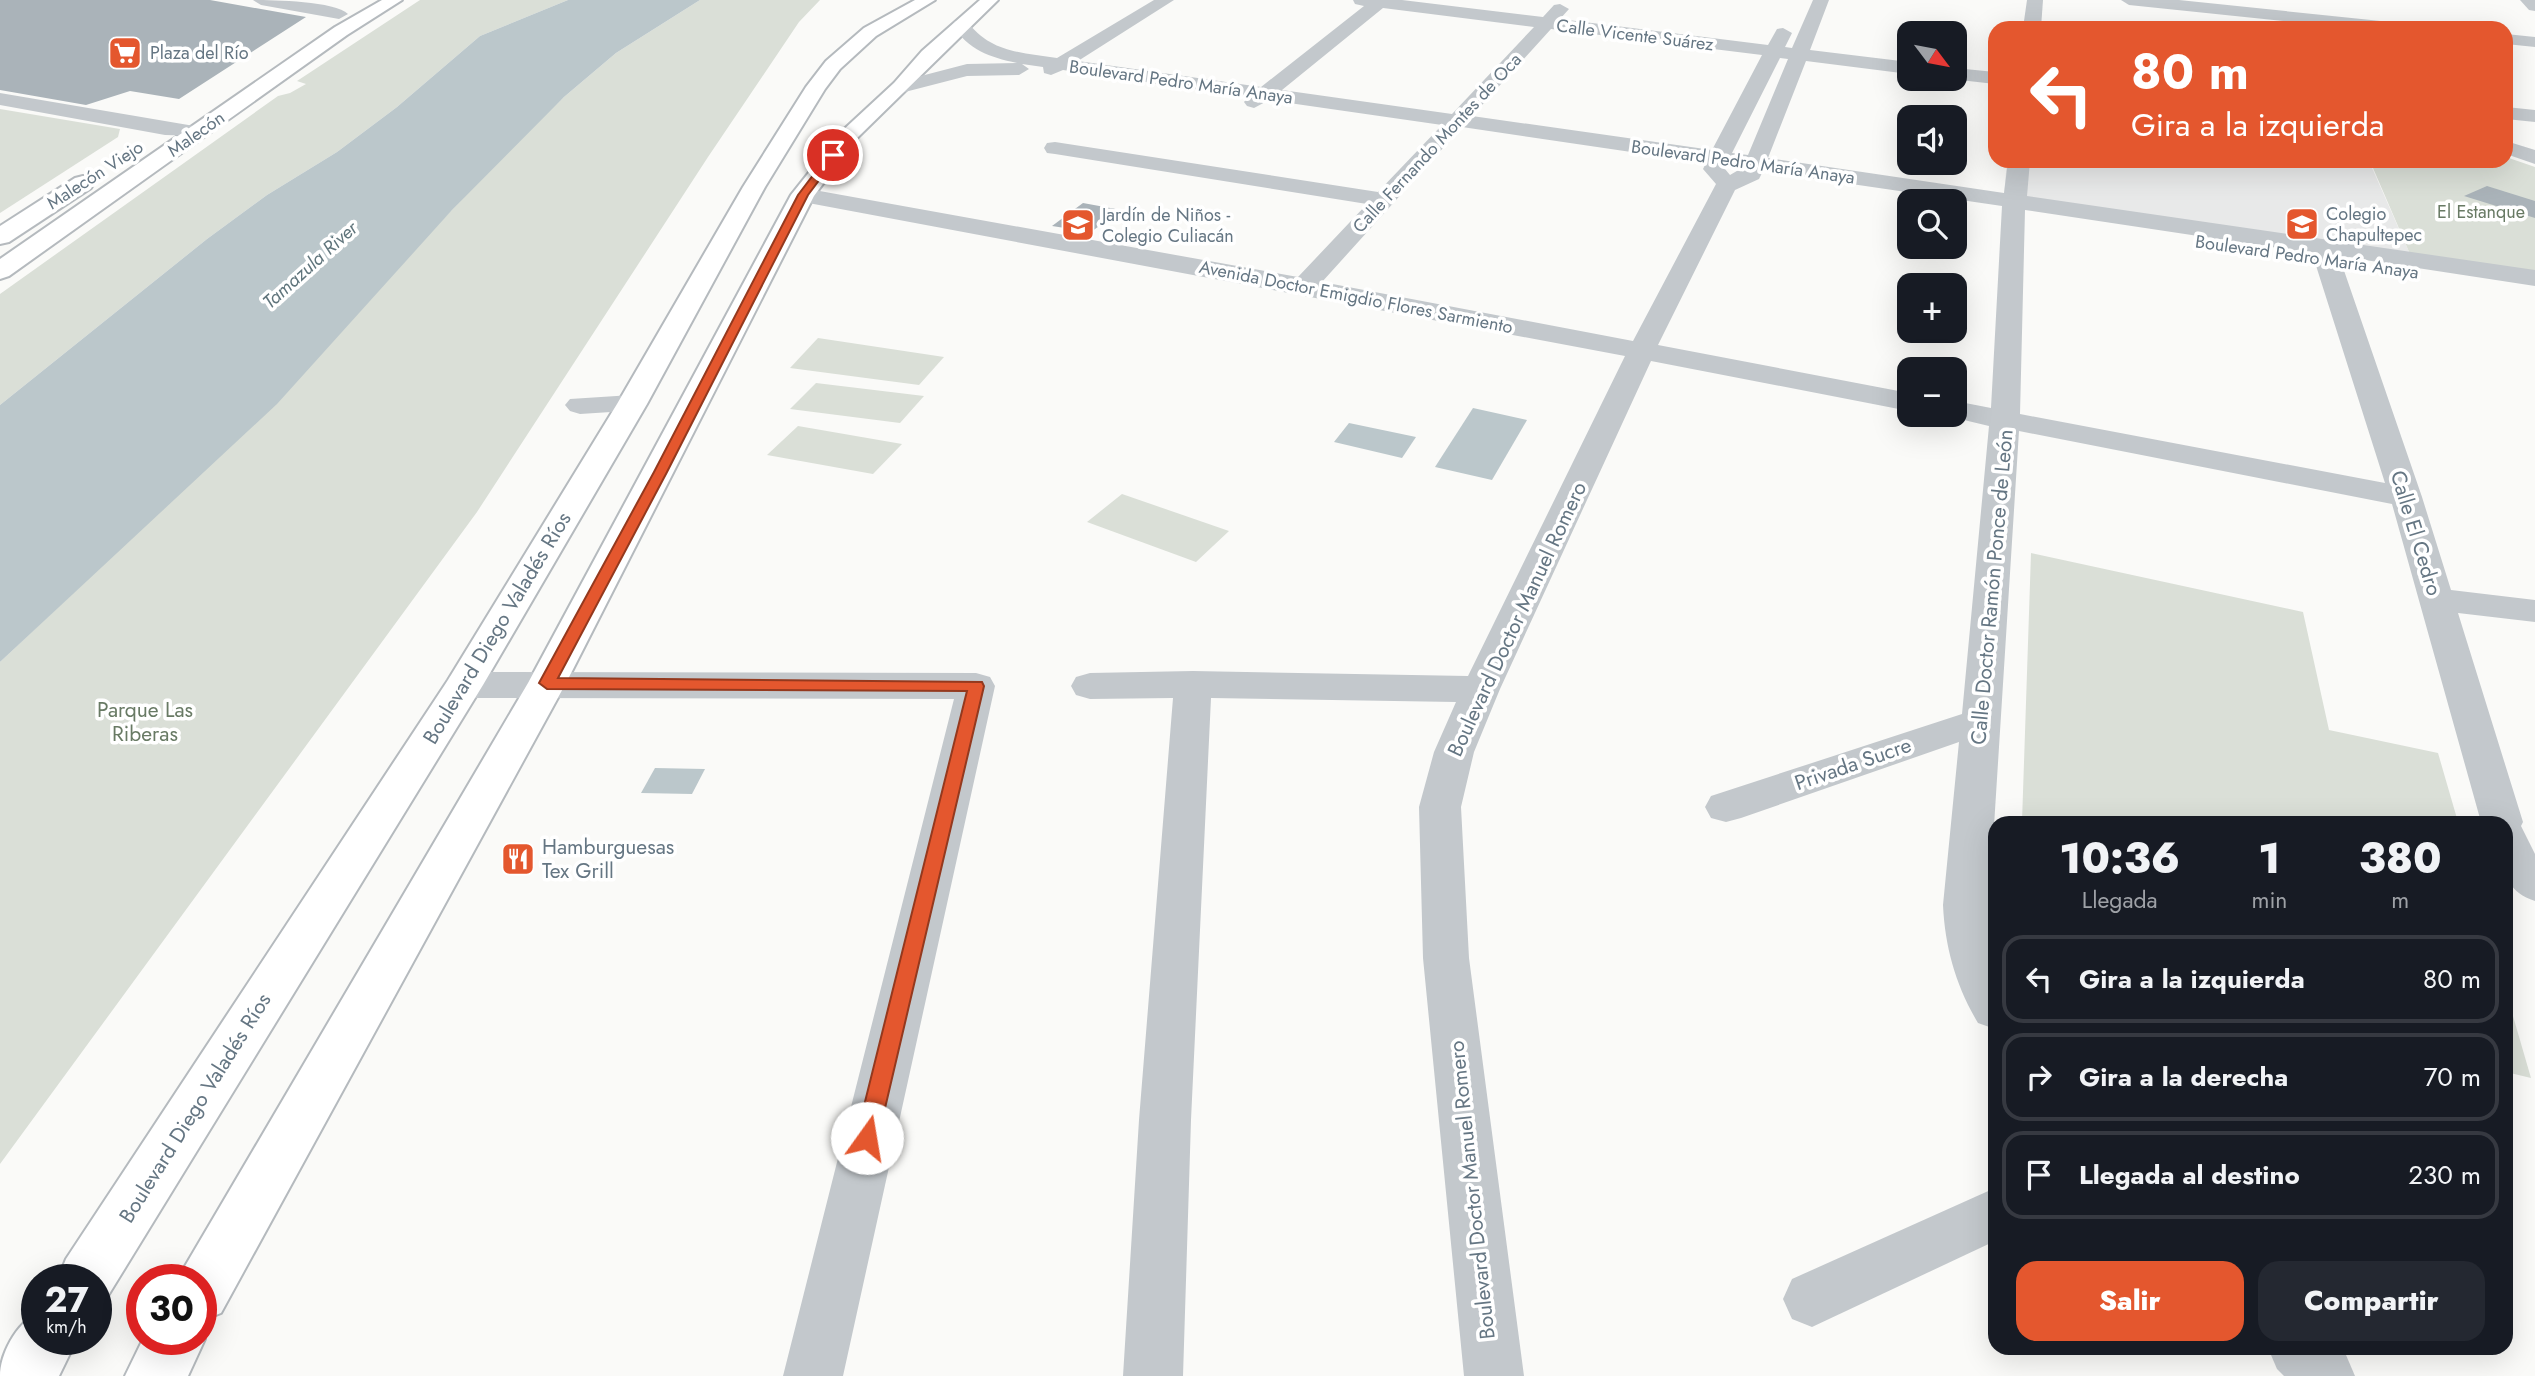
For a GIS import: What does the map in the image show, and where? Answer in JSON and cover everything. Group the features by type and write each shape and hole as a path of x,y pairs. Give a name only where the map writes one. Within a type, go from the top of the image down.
{"main road":[{"name":"Malecón Viejo","path":"144,143 227,90 308,31 340,22 366,0"},
{"name":"Malecón","path":"0,271 199,132 340,22 394,0"},
{"name":"Boulevard Diego Valadés Ríos","path":"96,1264 464,685 632,404 754,187 809,131 816,86 851,47 870,32 927,0"},
{"path":"217,1265 547,683 803,195 848,136 988,1"},
{"path":"809,131 848,136"},
{"name":"Malecón Viejo","path":"0,237 102,171"},
{"path":"24,1376 38,1355"},
{"path":"155,1376 167,1355"}],"street":[{"path":"261,0 340,22"},
{"path":"1052,68 1166,0"},
{"name":"Calle Fernando Montes de Oca","path":"1304,286 1569,0"},
{"name":"Boulevard Doctor Manuel Romero","path":"1494,1376 1446,958 1440,807 1454,752 1481,689 1641,351 1733,170 1800,56 1821,0"},
{"path":"2033,21 2035,0"},
{"path":"2129,0 2332,21"},
{"path":"2528,0 2535,6"},
{"path":"1259,98 1374,1"},
{"name":"Calle Vicente Suárez","path":"1374,1 1897,67"},
{"name":"Boulevard Doctor Manuel Romero","path":"1733,170 1773,53 1793,11"},
{"name":"Boulevard Pedro María Anaya","path":"961,25 971,40 990,51 1052,68 1453,126 1897,195"},
{"path":"2513,40 2535,42"},
{"name":"Boulevard Pedro María Anaya","path":"901,87 967,70 1052,68"},
{"path":"1967,75 1988,77"},
{"path":"0,99 165,130 199,132"},
{"path":"2513,114 2535,116"},
{"path":"1055,148 1386,200"},
{"path":"2513,149 2535,157"},
{"path":"2513,159 2535,167"},
{"name":"Calle Doctor Ramón Ponce de León","path":"1988,994 1967,933 1966,905 2005,420 2014,207 2018,168"},
{"name":"Boulevard Pedro María Anaya","path":"1733,170 2014,207 2325,253 2535,290"},
{"name":"Avenida Doctor Emigdio Flores Sarmiento","path":"803,195 1304,286 1897,400"},
{"name":"Boulevard Pedro María Anaya","path":"1967,205 2014,207"},
{"name":"Boulevard Pedro María Anaya","path":"2325,253 2535,278"},
{"name":"Calle El Cedro","path":"2325,253 2406,497 2500,816"},
{"path":"580,405 632,404"},
{"path":"1967,412 2406,497"},
{"path":"2437,599 2535,611"},
{"path":"464,685 547,683 976,686 813,1376"},
{"path":"1153,1376 1165,1120 1193,684"},
{"path":"1090,687 1193,684 1363,690 1481,689"},
{"name":"Privada Sucre","path":"1726,807 1980,722"},
{"path":"2513,858 2535,884"},
{"path":"1812,1299 1988,1217"},
{"path":"2305,1355 2325,1376"}],"shaded area":[{"name":"Colegio Chapultepec","path":"2006,168 2372,168 2410,254 2004,195"}],"green space":[{"path":"420,0 568,0 480,36 397,107 337,152 267,195 207,239 0,405 0,294 278,96 306,84 297,81"},
{"name":"Parque Las Riberas","path":"700,0 820,0 799,22 708,157 477,512 0,1164 0,662 190,483 518,141 564,97 616,53"},
{"path":"0,109 120,129 118,137 0,213"},
{"name":"El Estanque","path":"2513,159 2535,167 2535,272 2410,254 2373,168 2513,168"},
{"path":"818,338 944,357 919,385 790,368"},
{"path":"816,383 924,396 900,423 790,409"},
{"path":"798,426 902,444 873,474 767,455"},
{"path":"1122,494 1229,531 1196,562 1087,522"},
{"path":"2031,553 2303,612 2329,730 2438,753 2456,816 2022,816"},
{"path":"2513,1016 2531,1078 2513,1074"}],"water":[{"name":"Tamazula River","path":"568,0 700,0 616,53 564,97 452,210 277,404 0,662 0,405 207,239 267,195 337,152 397,107 480,36"},
{"path":"1473,408 1527,420 1492,480 1435,467"},
{"path":"1349,423 1416,437 1402,458 1334,442"},
{"path":"655,768 705,769 692,794 641,793"}],"building":[{"name":"Plaza del Río","path":"0,0 210,0 306,17 179,99 130,91 86,105 0,90"},
{"path":"2487,186 2535,201 2535,218 2464,196"},
{"path":"1083,203 1121,210 1091,232 1052,226"}],"place":[{"name":"Plaza del Río","path":"125,53"},
{"name":"Colegio Chapultepec","path":"2302,224"},
{"name":"Jardín de Niños - Colegio Culiacán","path":"1078,225"},
{"name":"Hamburguesas Tex Grill","path":"518,859"}],"route":[{"path":"833,155 803,195 547,683 976,686 867,1138"}]}
